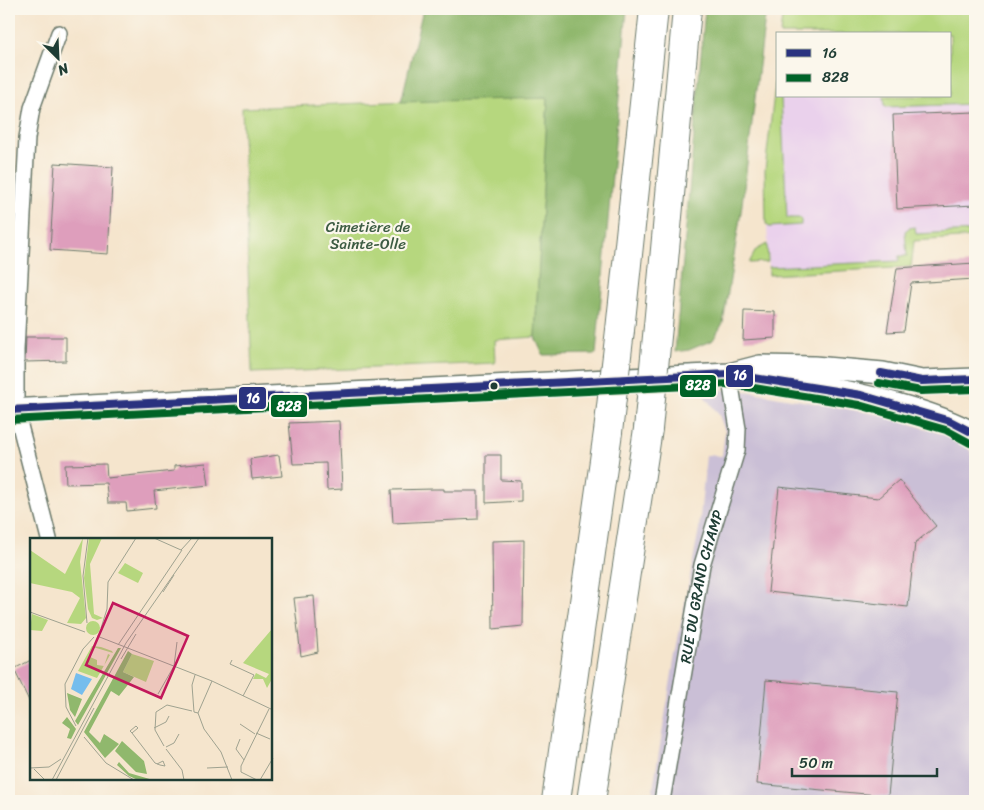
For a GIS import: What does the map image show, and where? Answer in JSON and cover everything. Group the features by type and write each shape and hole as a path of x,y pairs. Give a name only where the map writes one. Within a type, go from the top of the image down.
{"highway":[{"path":"556,801 608,432 654,9"},
{"path":"591,801 648,428 687,9"}],"main road":[{"path":"729,374 760,366 814,367 883,373 922,381 975,379"},
{"path":"12,410 729,374 809,385 861,395 950,421 975,434"}],"street":[{"path":"49,538 12,410 27,138 32,108 59,33"},
{"name":"RUE DU GRAND CHAMP","path":"662,801 700,580 712,528 737,450 738,429 729,374"}],"shaded area":[{"path":"783,9 975,9 975,237 914,241 911,267 769,275 765,170 776,77 776,98 952,98 952,32 780,32"},
{"path":"698,388 752,392 887,416 951,437 970,450 975,461 975,801 651,801 675,655 699,529 706,455 722,456 725,431 719,415"}],"green space":[{"path":"423,9 627,9 596,354 543,355 535,337 548,98 401,102"},
{"path":"705,9 766,9 741,212 723,323 713,340 689,350 675,352"},
{"path":"783,9 975,9 975,104 885,107 884,98 952,98 952,32 780,32"},
{"path":"776,77 776,98 781,98 787,218 801,218 801,225 769,227 766,224 765,170"},
{"name":"Cimetière de Sainte-Olle","path":"485,98 548,98 535,337 494,340 495,363 252,373 242,108"},
{"path":"915,227 916,234 975,231 975,237 914,241 911,267 769,275 769,267 899,261 899,256 907,256 905,231"},
{"path":"767,244 768,262 749,263 756,250"}],"building":[{"path":"975,112 975,205 897,209 893,115"},
{"path":"55,163 113,167 108,254 50,250"},
{"path":"975,263 975,279 911,283 904,331 887,332 897,268"},
{"path":"744,311 775,312 775,338 743,340"},
{"path":"26,337 66,337 66,361 25,362"},
{"path":"339,421 342,489 327,490 326,463 293,464 289,423"},
{"path":"279,455 282,476 252,479 250,459"},
{"path":"486,455 501,455 501,480 521,481 521,501 486,503"},
{"path":"206,463 209,485 154,491 156,508 127,511 126,503 108,503 106,483 66,484 65,465 106,464 107,478 174,471 174,466"},
{"path":"899,480 936,526 915,543 908,607 768,592 779,487 878,498"},
{"path":"444,489 444,491 478,491 478,519 393,523 391,490"},
{"path":"524,540 523,626 493,629 492,541"},
{"path":"314,596 318,652 301,656 294,598"},
{"path":"30,661 30,703 14,669"},
{"path":"766,680 898,692 888,796 757,784"}],"transit line":[{"name":"16","path":"881,373 922,381 975,379"},
{"name":"16","path":"9,410 729,374 861,395 950,421 975,434"},
{"name":"828","path":"879,383 921,391 975,389"},
{"name":"828","path":"9,420 729,384 859,405 946,430 970,443"}]}
